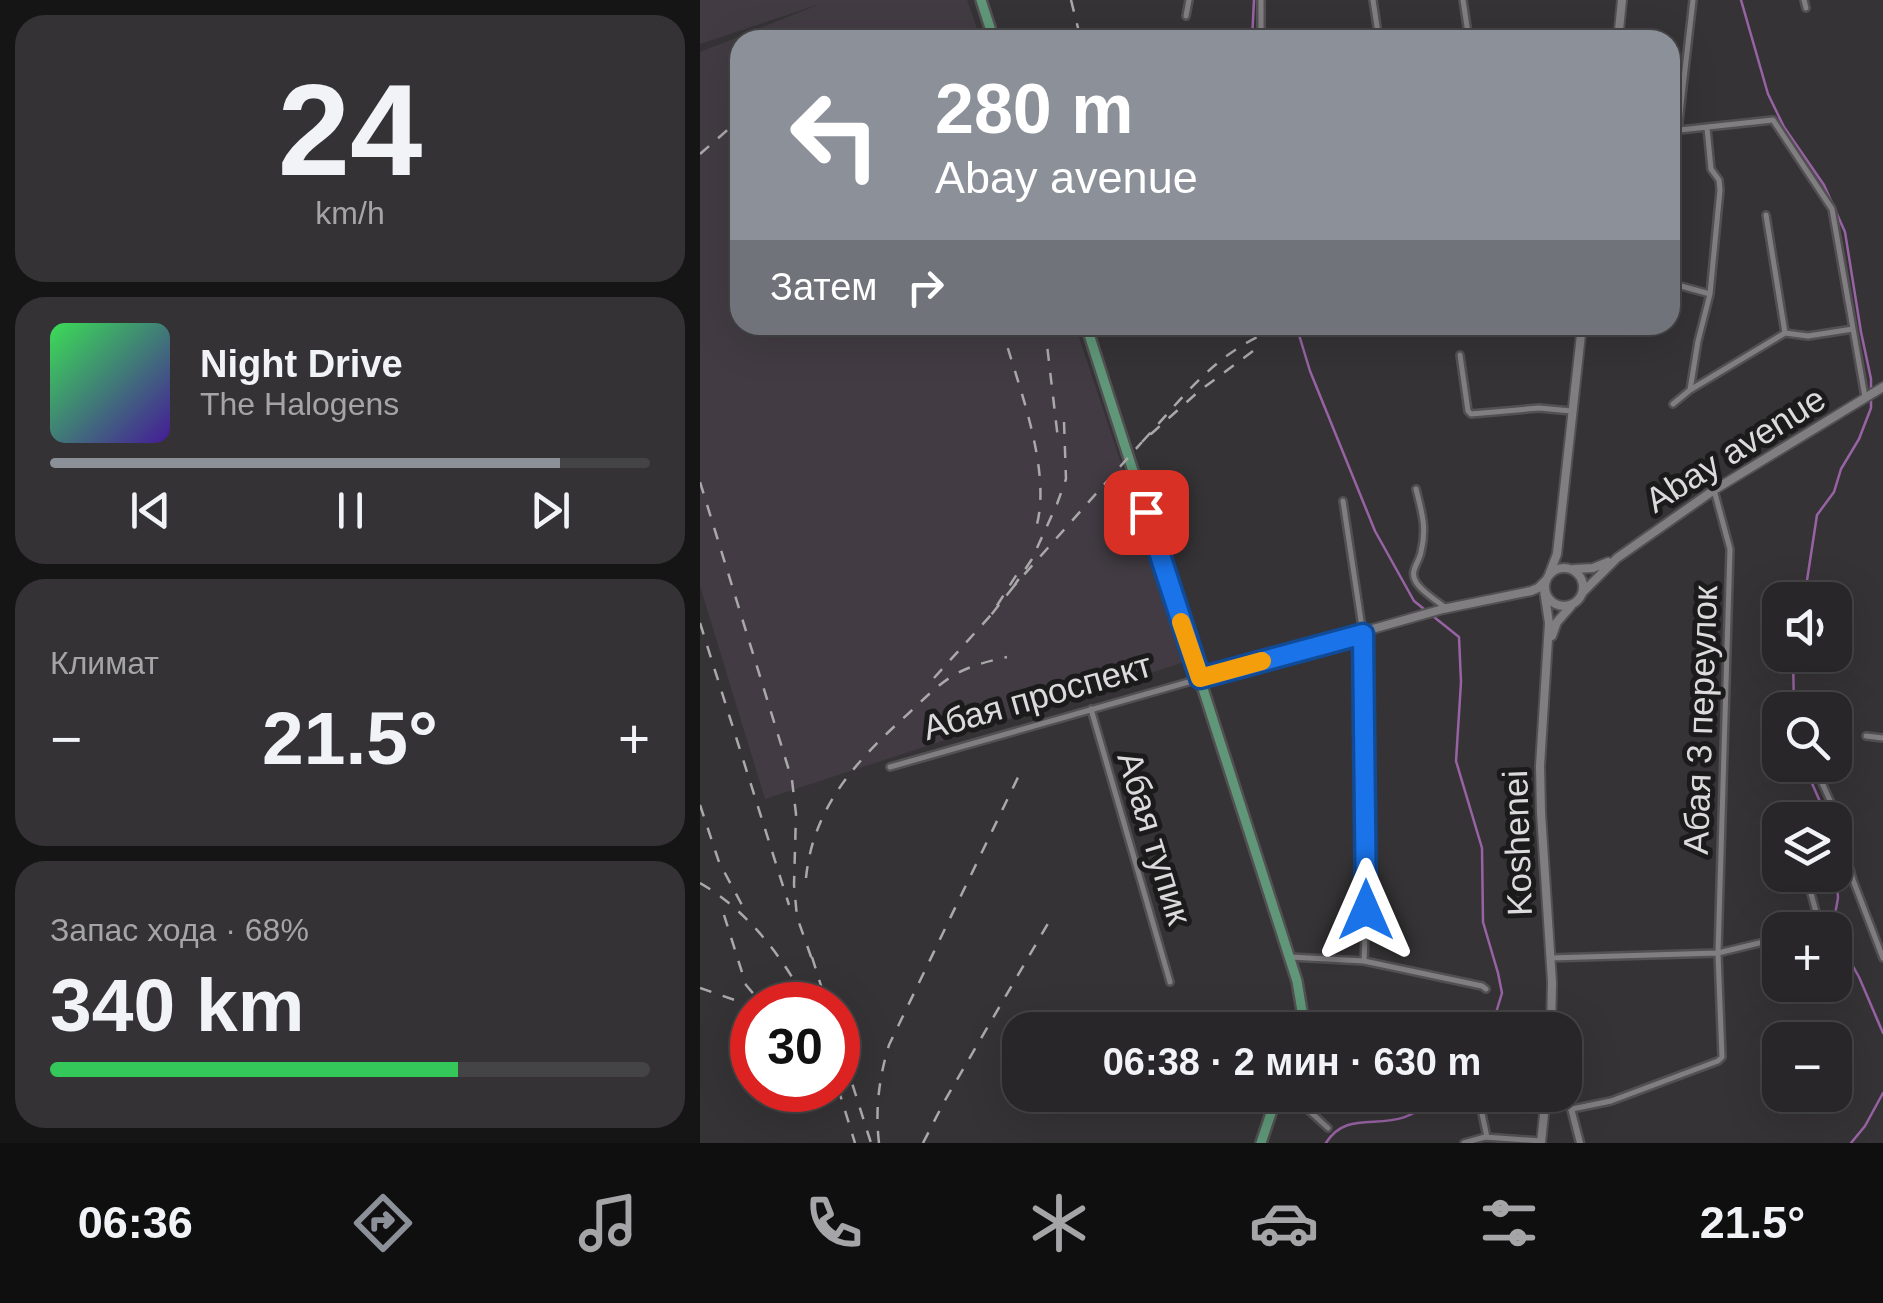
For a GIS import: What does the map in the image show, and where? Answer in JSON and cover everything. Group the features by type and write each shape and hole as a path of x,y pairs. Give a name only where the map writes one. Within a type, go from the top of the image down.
{"main road":[{"path":"981,0 991,30"},
{"path":"1619,30 1622,0"},
{"path":"1089,335 1290,957 1302,1012"},
{"path":"1548,655 1550,603 1544,590 1555,561 1581,335"},
{"name":"Abay avenue","path":"1617,558 1714,490 1883,388"},
{"path":"1557,544 1560,557 1580,576 1582,593"},
{"path":"1200,678 1445,609 1538,588 1558,568 1593,568 1617,558"},
{"path":"1548,655 1557,622 1617,558"},
{"path":"1512,595 1532,596 1561,606 1575,603"},
{"name":"Koshenei","path":"1548,655 1540,766 1551,1012"},
{"path":"1261,1143 1272,1112"},
{"path":"1541,1142 1544,1112"}],"street":[{"path":"1186,16 1189,0"},
{"path":"1261,0 1261,30"},
{"path":"1374,0 1377,30"},
{"path":"1463,0 1468,30"},
{"path":"1680,90 1693,0"},
{"path":"1680,130 1773,120 1832,209 1866,400"},
{"path":"1690,390 1710,294 1720,190 1711,168 1706,128"},
{"path":"1766,215 1786,333"},
{"path":"1680,286 1710,294"},
{"path":"1673,404 1786,333 1808,336 1853,329"},
{"path":"1460,356 1471,414 1539,408 1571,410"},
{"path":"1416,489 1425,528 1413,578 1445,609"},
{"name":"Абая 3 переулок","path":"1582,1106 1611,1101 1718,1062 1722,1057 1718,953 1730,549 1714,490"},
{"path":"1343,501 1363,634 1364,961"},
{"name":"Абая проспект","path":"890,767 1200,678"},
{"name":"Абая тупик","path":"1090,709 1170,982"},
{"path":"1866,736 1883,738"},
{"path":"1822,782 1883,958"},
{"path":"1550,958 1718,953 1762,942"},
{"path":"1290,957 1364,961 1486,989"},
{"path":"1311,1112 1328,1128"},
{"path":"1482,1112 1487,1137"},
{"path":"1573,1112 1580,1143"},
{"path":"1464,1143 1487,1137 1541,1142"}],"shaded area":[{"path":"700,0 967,0 978,30 755,30 820,4 742,30 730,30 730,34 700,44"},
{"path":"730,40 730,335 1078,335 1187,661 765,799 700,586 700,52"}],"waterway":[{"path":"1252,30 1254,0"},
{"path":"1741,0 1768,94 1784,127 1824,185 1845,232 1871,392"},
{"path":"1299,335 1375,531 1414,601 1459,637 1461,682 1456,761 1482,848 1483,922 1502,993 1496,1012"},
{"path":"1807,582 1817,515 1834,492 1841,469 1859,439 1871,400"},
{"path":"1793,672 1794,692"},
{"path":"1811,782 1820,802"},
{"path":"1838,892 1834,920 1883,1033"},
{"path":"1851,1143 1883,1093"},
{"path":"1326,1143 1348,1125 1390,1120 1414,1112"}],"railway":[{"path":"1071,0 1078,30"},
{"path":"700,154 730,128"},
{"path":"1004,335 1037,454 1040,505 1036,528"},
{"path":"1048,335 1058,439"},
{"path":"1253,351 1198,392 1142,442 1206,373 1262,335"},
{"path":"1064,422 1066,479 1032,559 1014,586 1142,442"},
{"path":"700,482 792,780 797,917 815,968"},
{"path":"1014,586 991,615 1017,574"},
{"path":"934,678 991,615"},
{"path":"700,623 789,905"},
{"path":"806,878 810,852 828,806 872,748 949,678 1007,657"},
{"path":"879,1143 879,1094 889,1045 1022,769"},
{"path":"700,805 719,862 743,907"},
{"path":"700,883 748,921 795,982"},
{"path":"724,915 745,982"},
{"path":"923,1143 1050,920"},
{"path":"812,957 820,982"},
{"path":"700,988 730,998"},
{"path":"860,1108 871,1143"},
{"path":"845,1112 855,1143"}],"slow traffic":[{"path":"1181,622 1200,678 1262,661"}],"route":[{"path":"1146,512 1200,678 1363,634 1366,910"}]}
